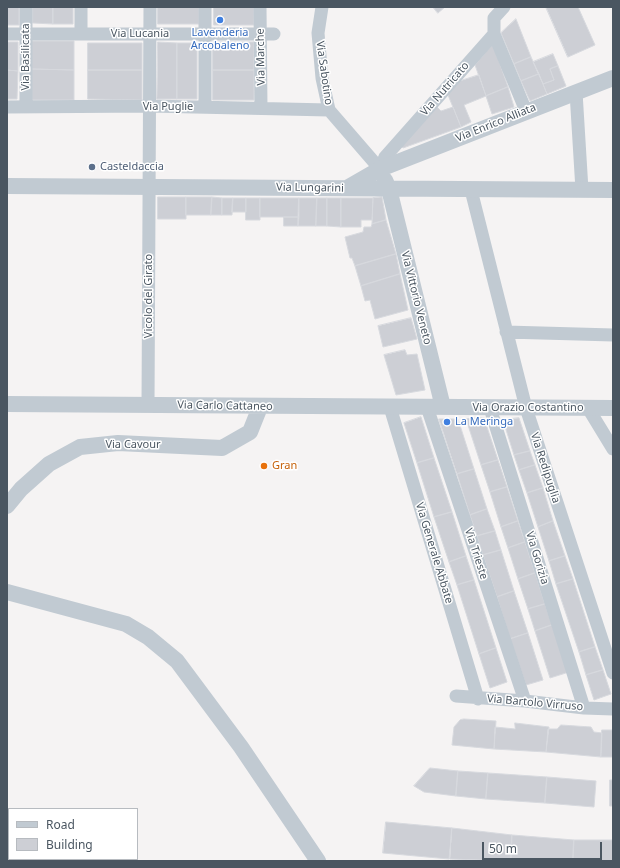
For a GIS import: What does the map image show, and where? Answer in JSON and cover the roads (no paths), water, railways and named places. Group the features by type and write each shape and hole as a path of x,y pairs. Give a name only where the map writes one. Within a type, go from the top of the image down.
{"street":[{"name":"Via Basilicata","path":"26,7 26,108"},
{"path":"81,34 82,7"},
{"name":"Vicolo del Girato","path":"148,405 150,7"},
{"path":"205,7 205,107"},
{"name":"Via Marche","path":"260,7 261,108"},
{"name":"Via Sabotino","path":"322,7 318,33 322,78 328,110 380,169"},
{"path":"504,7 494,18 494,34 526,111"},
{"name":"Via Lucania","path":"7,34 274,34"},
{"name":"Via Nutricato","path":"380,169 385,157 494,34"},
{"name":"Via Enrico Alliata","path":"345,188 380,169 613,78"},
{"path":"576,92 582,190"},
{"name":"Via Puglie","path":"7,107 150,106 328,110"},
{"name":"Via Vittorio Veneto","path":"380,169 389,189 435,407"},
{"name":"Via Lungarini","path":"7,186 613,190"},
{"name":"Via Redipuglia","path":"471,190 526,408 613,673"},
{"path":"506,332 613,335"},
{"name":"Via Carlo Cattaneo","path":"7,404 260,407 435,407"},
{"name":"Via Cavour","path":"7,506 21,489 49,464 80,447 118,443 222,448 250,432 260,407"},
{"name":"Via Generale Abbate","path":"390,407 478,699"},
{"name":"Via Orazio Costantino","path":"435,407 613,408"},
{"name":"Via Trieste","path":"435,407 525,701"},
{"name":"Via Gorizia","path":"490,408 584,708"},
{"path":"588,408 613,449"},
{"path":"7,592 126,624 148,637 177,661 241,747 318,861"},
{"name":"Via Bartolo Virruso","path":"456,696 478,699 525,701 584,708 613,708"}],"place":[{"name":"Lavenderia Arcobaleno","path":"220,20"},
{"name":"Casteldaccia","path":"92,167"},
{"name":"La Meringa","path":"447,422"},
{"name":"Gran","path":"264,466"}]}
